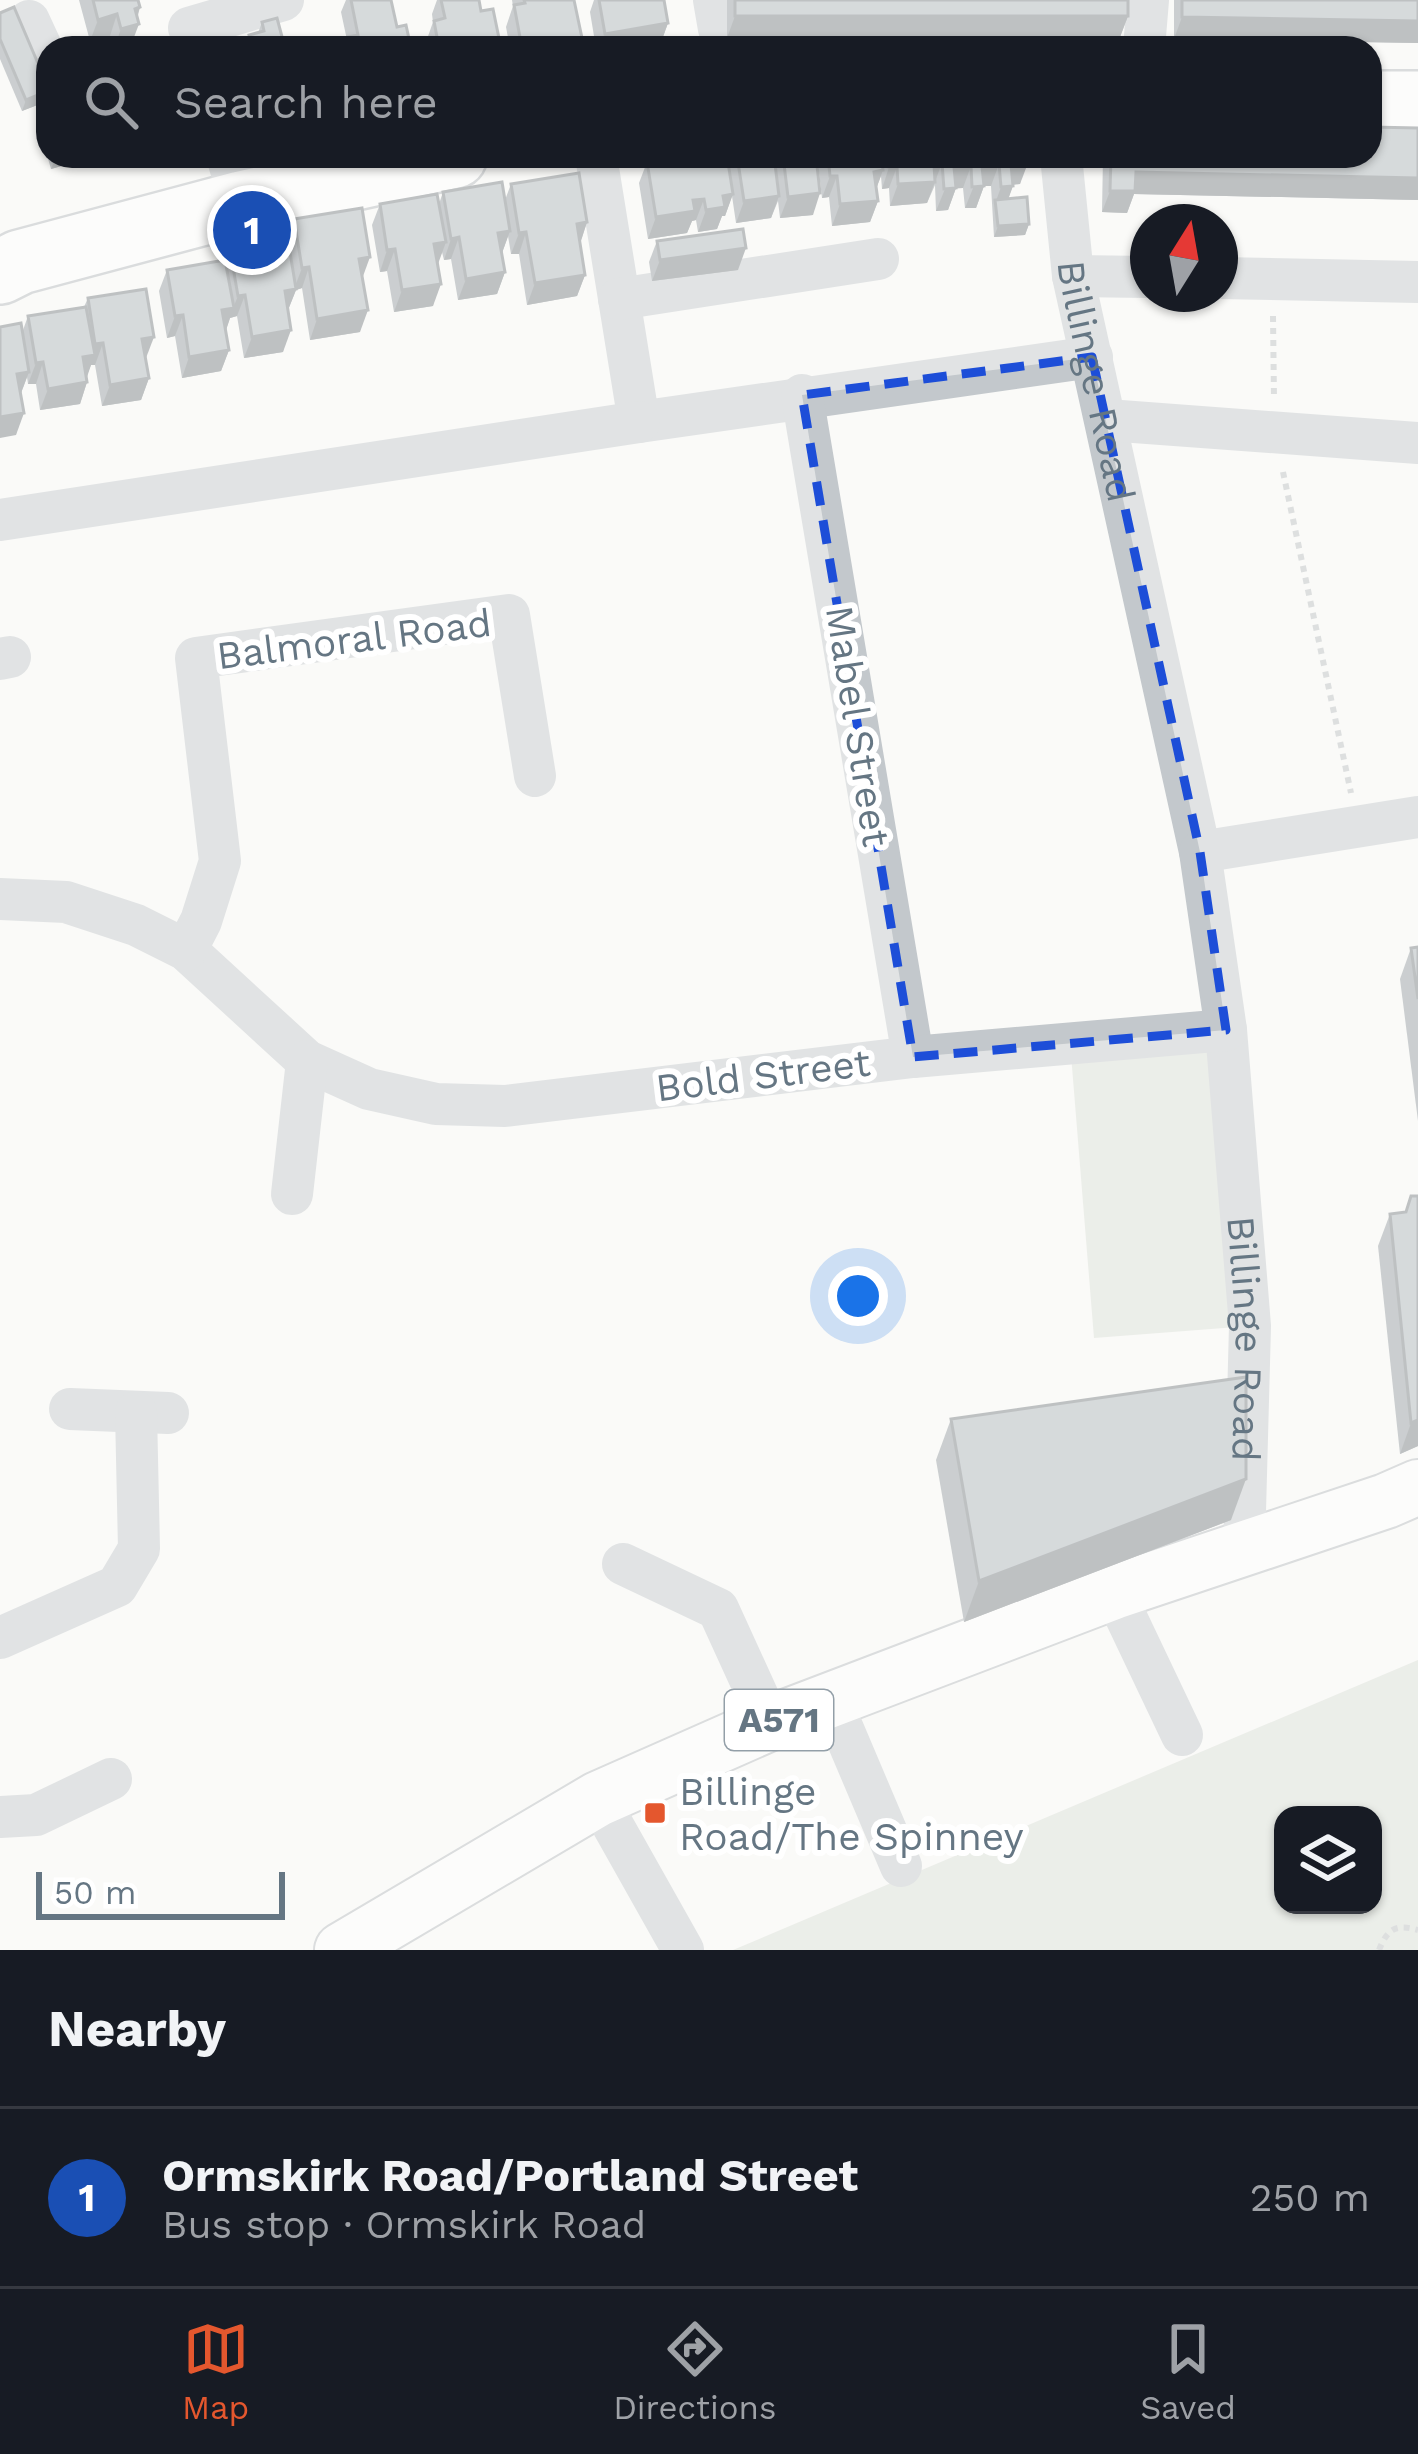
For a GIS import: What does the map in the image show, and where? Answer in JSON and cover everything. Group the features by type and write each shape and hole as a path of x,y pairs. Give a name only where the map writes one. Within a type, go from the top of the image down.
{"highway":[{"path":"1382,103 1418,103"},
{"path":"7,265 234,180 344,168"}],"main road":[{"name":"A571","path":"342,1950 598,1799 770,1723 1114,1592 1418,1487"}],"street":[{"path":"187,33 283,0"},
{"path":"1145,36 1148,0"},
{"path":"29,21 36,36"},
{"path":"598,168 639,422"},
{"name":"Billinge Road","path":"1062,168 1073,277 1200,852 1226,1030 1250,1326 1244,1548"},
{"path":"620,298 878,259"},
{"path":"1073,277 1130,277"},
{"path":"1238,278 1418,282"},
{"path":"0,520 802,395 1092,357"},
{"name":"Mabel Street","path":"802,395 913,1057"},
{"path":"1108,420 1418,443"},
{"name":"Balmoral Road","path":"186,950 201,921 220,861 196,658 508,615 536,776"},
{"path":"1200,852 1418,817"},
{"name":"Bold Street","path":"0,899 66,902 136,926 186,950 307,1061 369,1089 436,1105 505,1106 913,1057 1226,1030"},
{"path":"292,1194 307,1061"},
{"path":"0,1638 117,1586 140,1550 152,1412 70,1409"},
{"path":"623,1564 718,1609 770,1723"},
{"path":"1114,1592 1183,1735"},
{"path":"831,1701 901,1866"},
{"path":"0,1817 36,1815 111,1779"},
{"path":"598,1799 682,1950"}],"path":[{"path":"1272,278 1275,433 1358,826"},
{"path":"1379,1950 1392,1928 1400,1925 1418,1930"}],"highlighted area":[{"path":"1092,357 1200,852 1226,1030 913,1057 802,395"}],"shaded area":[{"path":"1226,1030 1250,1326 1094,1338 1070,1042"},
{"path":"1418,1660 1418,1950 733,1950"}],"building":[{"path":"93,0 138,0 139,24 121,29 117,14 98,20"},
{"path":"351,0 391,0 397,27 406,25 408,36 353,36 358,35"},
{"path":"441,0 479,0 481,11 493,9 499,36 437,36 434,21 445,18"},
{"path":"574,0 582,36 520,36 514,5"},
{"path":"599,0 664,0 668,23 605,34"},
{"path":"735,0 1128,0 1128,16 735,16"},
{"path":"1182,0 1418,0 1418,21 1182,17"},
{"path":"14,7 36,59 36,96 26,100 0,39 0,13"},
{"path":"277,18 282,36 249,36 264,31 262,22"},
{"path":"1382,127 1418,128 1418,178 1136,172 1135,191 1110,191 1111,168 1382,168"},
{"path":"648,168 729,168 733,194 723,196 725,207 706,210 704,199 693,200 695,211 656,217"},
{"path":"739,168 776,168 779,196 744,201"},
{"path":"784,168 817,168 820,193 788,197"},
{"path":"829,168 883,168 874,172 878,201 840,204 837,176 830,176"},
{"path":"897,168 934,168 935,182 898,184"},
{"path":"942,168 954,168 956,188 944,189"},
{"path":"971,168 982,168 984,186 972,187"},
{"path":"999,168 1011,168 1013,186 1001,187"},
{"path":"579,173 587,222 577,224 585,275 535,283 526,232 519,233 511,184"},
{"path":"502,182 510,231 498,233 505,272 466,279 459,237 451,239 443,192"},
{"path":"437,194 446,242 434,244 441,284 402,290 395,249 387,250 380,204"},
{"path":"1027,197 1029,224 998,226 995,200"},
{"path":"362,208 370,257 359,259 368,310 317,319 309,267 302,268 294,219"},
{"path":"743,229 746,248 660,260 657,241"},
{"path":"288,240 296,289 285,291 291,330 252,337 230,250"},
{"path":"225,260 234,308 222,310 229,350 189,357 183,315 175,316 167,270"},
{"path":"146,289 154,337 142,339 149,378 110,385 103,343 95,344 88,298"},
{"path":"86,307 95,355 83,357 87,382 48,389 43,362 36,363 28,316"},
{"path":"21,323 29,372 17,374 24,413 0,417 0,327"},
{"path":"1418,947 1418,999 1411,948"},
{"path":"1411,1196 1418,1196 1418,1420 1411,1423 1390,1214 1406,1212"},
{"path":"1246,1377 1246,1479 979,1581 951,1419"}],"place":[{"name":"Ormskirk Road/Portland Street","path":"252,230"},
{"name":"Billinge Road/The Spinney","path":"655,1813"}]}
